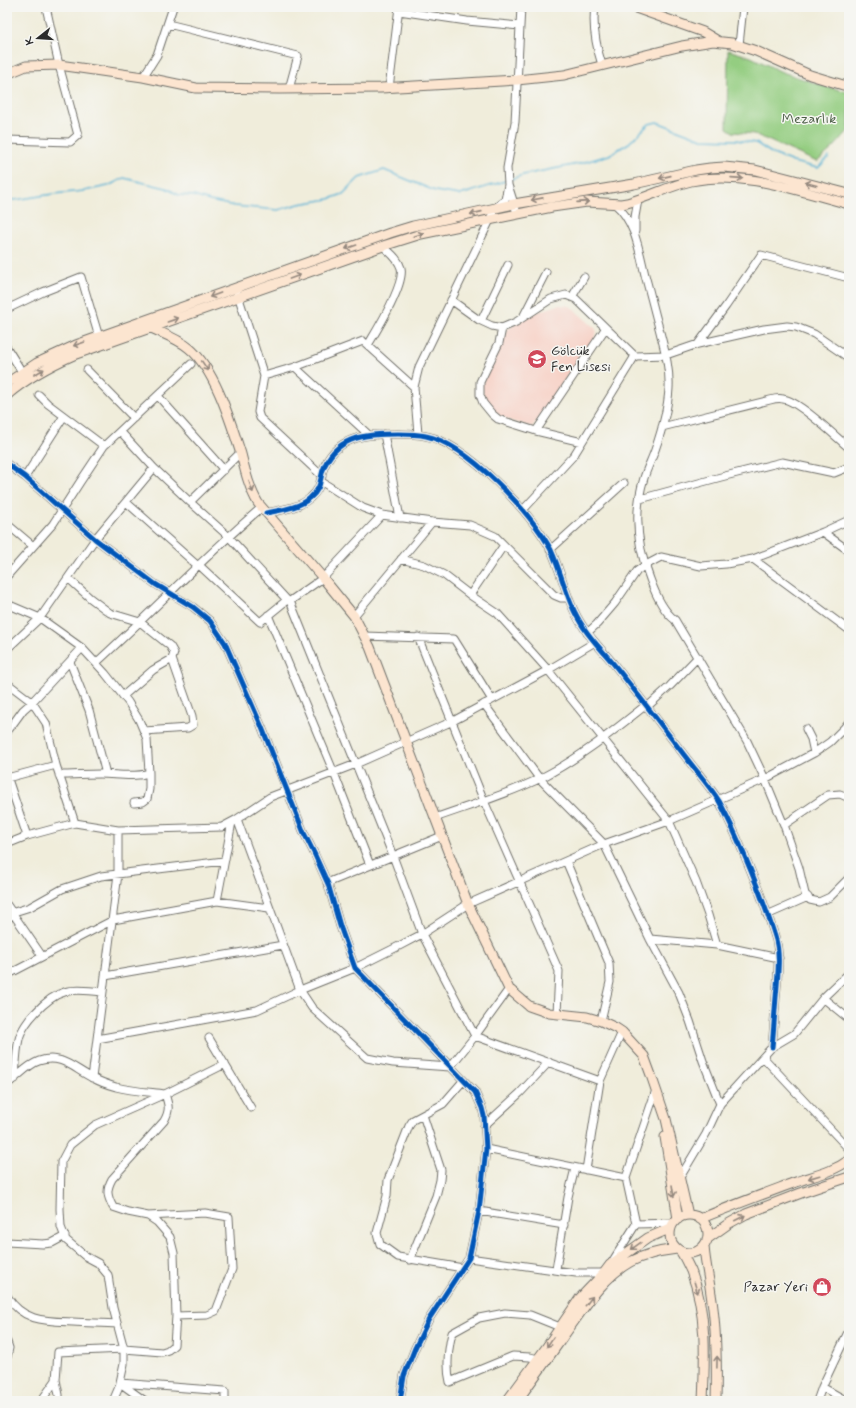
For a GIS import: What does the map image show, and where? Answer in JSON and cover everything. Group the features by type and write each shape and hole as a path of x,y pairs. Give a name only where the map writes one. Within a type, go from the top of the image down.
{"main road":[{"path":"633,7 644,9 703,32 719,41"},
{"path":"7,74 26,66 59,65 143,77 196,88 389,88 517,80 564,75 682,46 719,41 739,45 810,75 843,85 849,85"},
{"path":"7,383 37,363 61,351 236,287 403,229 494,208 634,184 696,170 724,167 760,171 849,194"},
{"path":"7,395 27,379 57,362 76,354 421,234 490,220 516,213 580,202 614,204 627,203 681,184 705,179 720,178 751,180 849,204"},
{"path":"634,184 639,191 638,200"},
{"path":"614,187 611,197 614,204"},
{"path":"151,328 167,335 189,348 203,363 210,374 223,404 252,491 264,511 354,616 370,647 468,904 509,989 529,1006 549,1013 580,1016 601,1021 622,1032 644,1056 666,1119 688,1215"},
{"path":"657,1094 674,1223 671,1240 679,1250 691,1272 698,1294 704,1331 705,1360 703,1401"},
{"path":"700,1219 785,1186 828,1172 842,1166 849,1160"},
{"path":"517,1401 590,1298 617,1271 629,1262 656,1252 679,1250 691,1254 701,1250 706,1243 728,1224 746,1214 808,1190 849,1177"},
{"path":"506,1401 538,1359 580,1298 607,1269 648,1238 688,1215 700,1219 707,1228 706,1265 717,1348 716,1401"}],"street":[{"path":"7,140 70,142 78,135 59,65 46,7"},
{"path":"143,77 157,55 173,7"},
{"path":"418,434 414,387 417,374 423,358 490,220 494,208 505,200 508,185 508,159 515,122 521,7"},
{"path":"595,7 594,18 596,39 602,65"},
{"path":"739,45 743,7"},
{"path":"389,88 399,9 467,22 520,26"},
{"path":"168,24 298,56 289,89"},
{"path":"508,185 516,213"},
{"path":"634,234 638,200"},
{"path":"614,204 623,212 634,234 666,355 669,377 669,388 662,427 644,479 638,513 637,536 644,566 668,615 675,620 747,741 784,824 805,894 810,900 819,902 830,897 849,878"},
{"path":"368,345 386,314 402,273 398,261 383,246"},
{"path":"698,344 762,255 849,278"},
{"path":"481,321 508,265"},
{"path":"523,317 546,272"},
{"path":"572,297 584,277"},
{"path":"7,310 43,292 81,278 99,337"},
{"path":"236,287 264,376 258,412 260,418 322,479 363,508 382,515 432,522 470,525 494,536 554,595 561,598 569,598"},
{"path":"451,300 481,321 492,326 507,328 551,299 566,295 572,297 580,303 634,356 666,355 698,344 764,329 786,326 796,327 814,334 849,358"},
{"path":"502,328 499,343 480,382 479,390 481,400 498,419 536,431 582,442"},
{"path":"536,431 605,329"},
{"path":"264,376 295,367 363,342 414,387"},
{"path":"7,348 22,372"},
{"path":"523,510 574,455 634,356"},
{"path":"7,576 53,524 104,446 191,364"},
{"path":"295,367 368,435"},
{"path":"87,370 134,418"},
{"path":"39,395 104,446"},
{"path":"158,396 224,470"},
{"path":"662,427 770,400 784,398 804,411 849,448"},
{"path":"25,477 64,416"},
{"path":"120,431 154,468 228,536 289,601 393,856 422,934 475,1036 600,1081"},
{"path":"384,434 400,518"},
{"path":"96,663 228,536 264,511 293,507 306,502 316,492 322,479 326,462 339,448 350,440 368,435 418,434 436,438 454,448 497,483 523,510 542,535 558,565 577,617 587,633 647,706 718,800 744,852 776,942 779,958 772,1047"},
{"path":"190,502 240,453"},
{"path":"640,499 778,463 790,463 834,473 849,467"},
{"path":"7,464 25,477 95,539 168,593 193,607 210,622 225,644 304,833 327,882 354,968 475,1092 482,1108 486,1149 479,1211 469,1258 429,1320 415,1348 404,1376 400,1401"},
{"path":"7,649 40,618 95,539 154,468"},
{"path":"550,550 624,483"},
{"path":"126,502 260,622 323,578 382,515"},
{"path":"587,633 615,603 637,571 661,557 701,566 726,564 753,559 823,532 849,520"},
{"path":"354,616 432,522"},
{"path":"7,524 34,546"},
{"path":"823,532 849,551"},
{"path":"470,595 504,545"},
{"path":"401,559 424,565 444,575 502,617 548,670 669,821 696,882 717,945"},
{"path":"753,559 849,630"},
{"path":"68,578 90,598 110,613 140,622 170,646 174,653 172,659 192,716 192,724 188,728 144,731"},
{"path":"7,604 40,618 82,648 123,696 139,720 147,739 149,789 147,799 143,802 134,803"},
{"path":"268,616 334,773 370,865"},
{"path":"364,636 454,639 492,700"},
{"path":"418,637 484,801 559,971 558,1014"},
{"path":"7,844 27,836 75,823 118,830 222,826 234,821 270,798 287,790 356,764 453,721 548,670 595,642"},
{"path":"7,732 23,710 82,648"},
{"path":"435,818 484,801 539,778 574,758 603,739 647,706 670,686 698,657"},
{"path":"123,696 153,670 172,659"},
{"path":"70,662 89,710 106,774"},
{"path":"7,683 32,702 46,723 56,765 75,823"},
{"path":"484,704 539,778 604,844 678,993 690,1021 702,1061 720,1104"},
{"path":"97,1039 257,1010 300,990 354,968 422,934 468,904 604,844 669,821 765,779 814,753 830,742 849,722"},
{"path":"806,729 811,739 814,753"},
{"path":"27,836 7,777 56,765"},
{"path":"59,775 106,774 122,776 149,774"},
{"path":"784,824 828,795 840,794 849,798"},
{"path":"217,901 224,862 234,821"},
{"path":"234,821 300,990 312,1008 367,1058 393,1063 450,1067"},
{"path":"92,1078 118,874 118,830"},
{"path":"327,882 442,836"},
{"path":"566,861 609,963 610,982 601,1021"},
{"path":"7,921 12,912 30,908 62,889 101,876 224,862"},
{"path":"767,915 808,897"},
{"path":"7,975 113,920 217,901 269,908"},
{"path":"7,906 42,956"},
{"path":"650,939 717,945 779,958"},
{"path":"105,976 283,945"},
{"path":"679,1179 706,1134 720,1104 772,1047 794,1034 823,998 849,972"},
{"path":"450,1067 475,1036 509,989"},
{"path":"15,1079 19,1038 31,1018 46,1001 56,994 67,990 102,992"},
{"path":"823,998 849,1019"},
{"path":"586,1170 600,1081 622,1032"},
{"path":"209,1038 251,1108"},
{"path":"763,1057 849,1149"},
{"path":"7,1084 15,1079 30,1065 40,1060 52,1059 64,1061 92,1078 116,1087 165,1094"},
{"path":"484,1126 520,1093 549,1062"},
{"path":"113,1401 120,1383 124,1364 124,1349 113,1308 108,1275 98,1264 85,1256 66,1240 61,1227 61,1162 70,1145 95,1125 165,1094 225,1064"},
{"path":"463,1081 443,1104 413,1120 409,1126 388,1180 387,1196 376,1233 380,1244 386,1250 398,1257 463,1268"},
{"path":"165,1094 169,1112 164,1121 112,1179 107,1187 108,1198 113,1207 128,1212 148,1216 205,1213 229,1217 232,1269 216,1311 196,1316 176,1316"},
{"path":"469,1258 576,1273 607,1269 636,1224 626,1178 657,1094"},
{"path":"410,1260 436,1196 441,1170 423,1115"},
{"path":"486,1149 626,1178"},
{"path":"556,1270 575,1168"},
{"path":"479,1211 564,1224"},
{"path":"59,1401 56,1380 58,1352 124,1349 162,1352 174,1346 176,1316 174,1253 170,1237 157,1222 148,1216"},
{"path":"636,1224 674,1223"},
{"path":"7,1242 43,1244 52,1243 65,1236"},
{"path":"7,1296 12,1304 22,1313 49,1322 117,1324"},
{"path":"538,1359 513,1356 450,1382 448,1375 448,1352 452,1333 479,1318 505,1313 530,1315 560,1327"},
{"path":"817,1401 822,1386 849,1330"},
{"path":"7,1342 9,1348 7,1357"},
{"path":"41,1401 56,1380"},
{"path":"120,1383 145,1401"},
{"path":"120,1383 225,1391 225,1401"},
{"path":"822,1386 847,1401"}],"shaded area":[{"name":"Gölcük Fen Lisesi","path":"559,305 570,306 595,328 597,332 594,339 532,427 511,421 496,414 485,403 482,385 507,330 529,315"}],"green space":[{"name":"Mezarlık","path":"728,50 751,57 782,72 827,87 849,92 849,130 834,147 817,162 754,134 733,132 727,128"}],"waterway":[{"path":"511,179 523,175 578,164 609,155 629,143 649,124 657,122 702,139 736,140 756,143 773,154 793,162 818,168 829,157"},
{"path":"7,199 15,200 84,191 108,186 124,178 166,188 179,195 194,196 235,206 278,210 299,204 329,199 343,194 359,178 384,170 435,191 460,195 505,181"}],"cycle path":[{"path":"266,513 290,508 301,504 310,498 319,486 323,470 331,455 347,442 366,436 401,434 426,436 442,442 460,452 497,482 529,518 551,550 569,600 584,628 708,785 719,801 730,823 759,891 776,940 778,969 772,1047"},
{"path":"7,464 25,477 95,539 155,584 193,607 210,621 225,643 261,725 304,833 328,884 340,926 355,968 475,1092 482,1108 484,1116 486,1149 479,1211 469,1258 429,1319 415,1348 404,1376 400,1401"}],"place":[{"name":"Gölcük Fen Lisesi","path":"537,359"},
{"name":"Pazar Yeri","path":"822,1287"}]}
